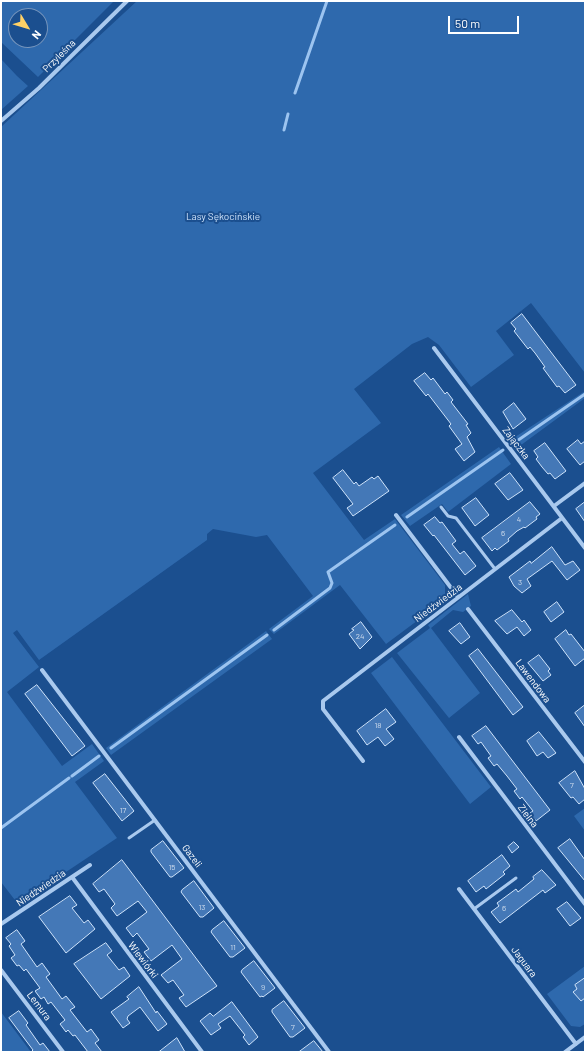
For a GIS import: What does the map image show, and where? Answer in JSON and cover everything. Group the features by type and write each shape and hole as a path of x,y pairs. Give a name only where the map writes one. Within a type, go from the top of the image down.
{"street":[{"name":"Przyleśna","path":"1,121 39,88 127,1"},
{"name":"Zajączka","path":"434,348 585,548"},
{"path":"554,506 585,483"},
{"path":"396,515 458,597"},
{"name":"Niedźwiedzia","path":"363,761 323,709 323,702 562,518"},
{"name":"Lawendowa","path":"468,610 585,762"},
{"name":"Gazeli","path":"42,670 329,1052"},
{"name":"Zielna","path":"459,737 585,904"},
{"name":"Niedźwiedzia","path":"1,924 90,864"},
{"name":"Wiewiórki","path":"72,877 202,1052"},
{"name":"Jaguara","path":"459,889 576,1044"},
{"name":"Lemura","path":"1,970 63,1052"},
{"path":"565,1052 585,1037"}],"lane":[{"path":"441,507 448,516 456,518 495,569"},
{"path":"129,838 155,820"},
{"path":"474,909 516,878"}],"green space":[{"path":"1,1 114,1 38,77 1,42"},
{"name":"Lasy Sękocińskie","path":"137,1 585,1 585,373 531,303 496,331 514,355 471,387 439,345 428,337 412,344 354,389 381,423 313,473 364,540 395,519 445,585 445,600 386,644 340,585 274,634 269,629 313,596 267,535 256,537 213,529 207,534 207,540 39,660 17,630 13,633 39,667 7,692 62,766 92,744 104,761 75,782 117,838 18,904 1,882 1,127"},
{"path":"1,59 28,86 1,110"},
{"path":"585,391 585,398 517,448 512,439"},
{"path":"499,447 511,464 448,512 442,504 410,526 401,515"},
{"path":"468,594 471,606 463,612 453,610 431,628 480,693 449,718 397,653 430,628 428,625"},
{"path":"266,631 272,639 111,755 106,748"},
{"path":"392,657 491,787 470,804 371,673"},
{"path":"585,808 585,831 574,816"},
{"path":"585,966 585,1024 580,1027 571,1026 547,994"},
{"path":"1,1012 31,1052 1,1052"}],"building":[{"path":"522,314 576,385 565,393 559,386 557,387 543,368 545,367 535,353 530,347 528,349 514,331 516,329 511,323"},
{"path":"425,373 431,380 433,378 445,394 447,392 453,400 451,402 468,424 466,425 471,433 467,437 475,452 464,461 455,449 462,444 449,426 451,424 428,394 426,396 414,381"},
{"path":"514,403 526,419 513,429 503,412"},
{"path":"578,440 581,444 585,441 585,461 580,465 567,449"},
{"path":"545,443 566,471 555,479 550,473 548,474 536,459 538,457 534,451"},
{"path":"343,470 354,484 356,482 359,486 372,477 374,479 378,476 389,491 353,516 347,508 353,504 333,478"},
{"path":"510,473 523,490 508,500 495,484"},
{"path":"476,498 489,515 475,526 462,508"},
{"path":"530,502 540,514 536,517 537,519 525,528 524,527 517,531 508,539 509,541 497,550 495,548 492,551 482,538"},
{"path":"585,502 585,522 576,509"},
{"path":"435,517 440,523 442,522 456,541 452,544 460,554 464,551 476,566 465,575 434,535 433,536 424,525"},
{"path":"552,547 565,565 573,561 580,570 567,580 552,561 527,579 531,586 522,593 514,586 509,577"},
{"path":"557,602 564,612 551,622 544,612"},
{"path":"512,610 522,622 524,620 531,630 524,636 517,627 507,634 495,621"},
{"path":"361,622 372,637 360,649 349,634 354,630 352,629"},
{"path":"460,623 470,637 461,644 449,631"},
{"path":"566,630 585,652 585,658 575,666 555,639"},
{"path":"478,649 523,707 513,715 469,656"},
{"path":"539,655 550,669 548,671 551,675 543,681 528,663"},
{"path":"37,685 85,746 72,756 25,694"},
{"path":"585,705 585,727 575,713"},
{"path":"386,709 396,722 386,729 394,739 385,746 378,737 367,745 357,731"},
{"path":"486,726 550,810 536,821 530,813 533,811 522,797 520,799 514,791 517,789 497,764 494,766 488,758 491,756 481,742 478,744 472,736"},
{"path":"539,732 556,753 548,758 543,752 537,756 527,741"},
{"path":"575,771 585,789 585,799 579,804 573,797 571,798 559,783"},
{"path":"105,774 134,811 122,821 93,783"},
{"path":"570,839 585,860 585,881 558,848"},
{"path":"163,841 184,868 172,877 170,877 151,852 151,850"},
{"path":"514,842 519,847 512,853 508,847"},
{"path":"502,855 510,866 503,872 505,874 486,889 484,886 476,892 468,881"},
{"path":"122,860 217,986 186,1007 179,998 184,995 173,980 168,983 161,975 182,959 172,945 151,961 144,952 149,949 137,933 133,937 126,928 147,912 138,901 117,916 111,908 115,904 104,889 99,892 93,884"},
{"path":"542,870 556,885 545,893 543,890 500,923 491,912 499,906 497,903 516,889 518,892 534,879 533,877"},
{"path":"194,881 214,908 203,917 200,917 181,892"},
{"path":"70,896 77,905 72,908 84,923 88,920 95,929 66,953 39,917"},
{"path":"567,902 581,918 570,926 557,909"},
{"path":"224,921 245,948 233,957 230,957 211,932"},
{"path":"17,930 25,941 21,944 37,967 42,963 50,974 46,977 62,999 66,996 75,1007 70,1010 87,1032 91,1029 99,1040 95,1043 102,1052 88,1052 75,1035 73,1036 68,1030 66,1032 60,1024 65,1020 51,1002 48,1004 44,997 41,999 35,991 40,988 26,969 24,971 19,965 17,966 11,958 15,955 9,946 11,944 6,938"},
{"path":"106,943 112,951 107,955 119,970 124,967 130,976 101,999 74,964"},
{"path":"254,961 275,988 263,997 260,997 241,972"},
{"path":"585,978 585,998 581,1001 573,992 577,989 575,985"},
{"path":"139,987 156,1013 157,1011 167,1024 158,1031 140,1007 128,1016 127,1019 130,1023 123,1028 111,1012 129,999 127,997"},
{"path":"284,1001 305,1028 293,1037 290,1037 272,1012 272,1010"},
{"path":"232,1002 258,1037 249,1045 243,1037 245,1035 230,1016 218,1024 221,1028 211,1035 200,1021 210,1013 213,1016"},
{"path":"19,1011 28,1023 26,1025 40,1045 43,1043 50,1052 31,1052 33,1050 9,1018"},
{"path":"177,1038 185,1052 159,1052"},
{"path":"314,1041 323,1052 299,1052"}],"waterway":[{"path":"295,93 327,1"},
{"path":"284,130 288,114"},
{"path":"514,443 585,394"},
{"path":"407,517 503,450"},
{"path":"274,630 330,588 332,583 328,572 395,525"},
{"path":"111,748 267,635"},
{"path":"72,776 99,756"},
{"path":"1,828 69,778"}]}
